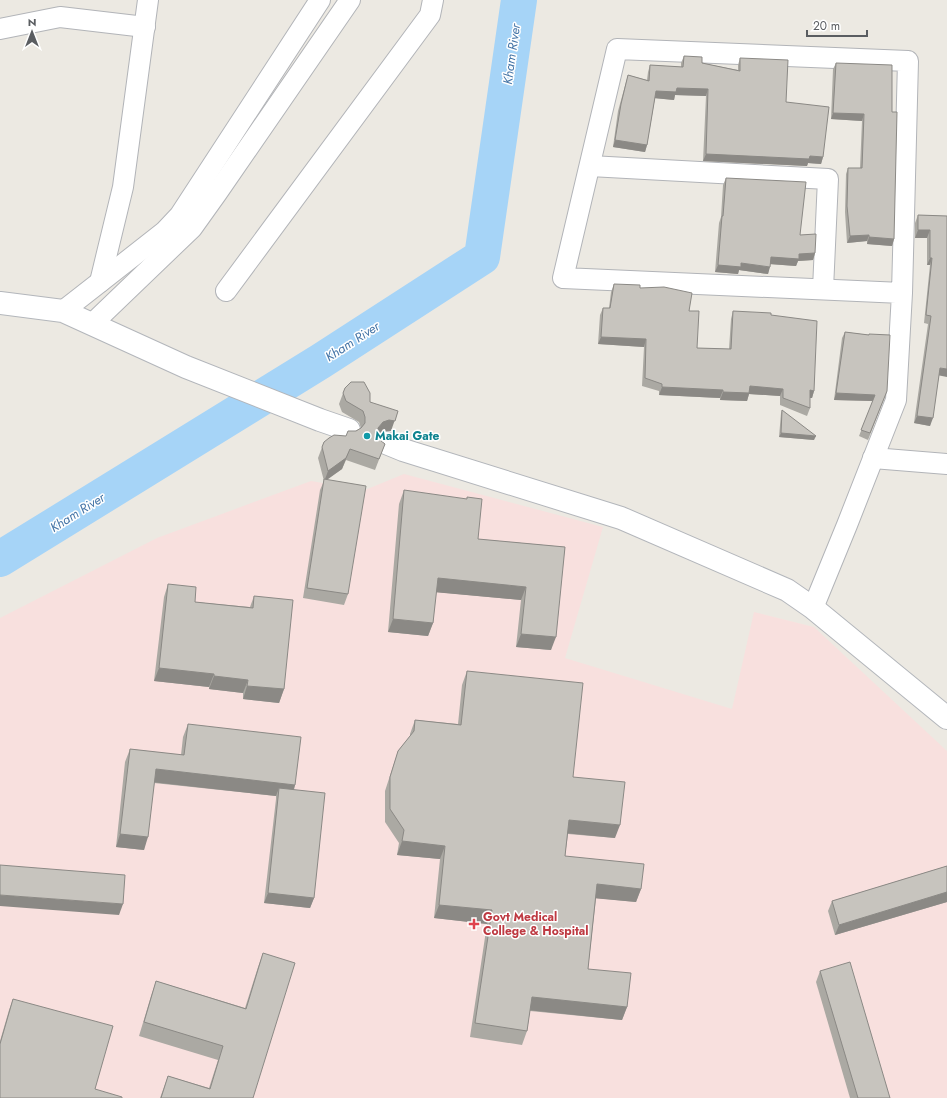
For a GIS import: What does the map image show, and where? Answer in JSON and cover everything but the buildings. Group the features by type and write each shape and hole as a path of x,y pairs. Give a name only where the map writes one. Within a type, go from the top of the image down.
{"street":[{"path":"100,282 123,187 148,0"},
{"path":"62,311 164,232 180,215 320,0"},
{"path":"92,324 192,228 350,0"},
{"path":"226,291 430,15 433,0"},
{"path":"0,29 60,17 145,27"},
{"path":"813,608 848,526 896,400 902,293 908,61 617,49 563,278 902,293"},
{"path":"590,166 828,179 823,289"},
{"path":"0,302 62,311 186,367 349,430"},
{"path":"386,443 402,450 621,518 787,590 813,608 947,718"},
{"path":"873,458 947,464"}],"shaded area":[{"name":"Govt Medical College & Hospital","path":"404,474 603,527 565,658 732,709 754,612 814,627 947,751 947,1098 0,1098 0,618 157,538 311,481 365,490"}],"waterway":[{"name":"Kham River","path":"0,559 321,361 482,257 519,0"}],"place":[{"name":"Makai Gate","path":"367,436"},
{"name":"Govt Medical College & Hospital","path":"474,924"}]}
